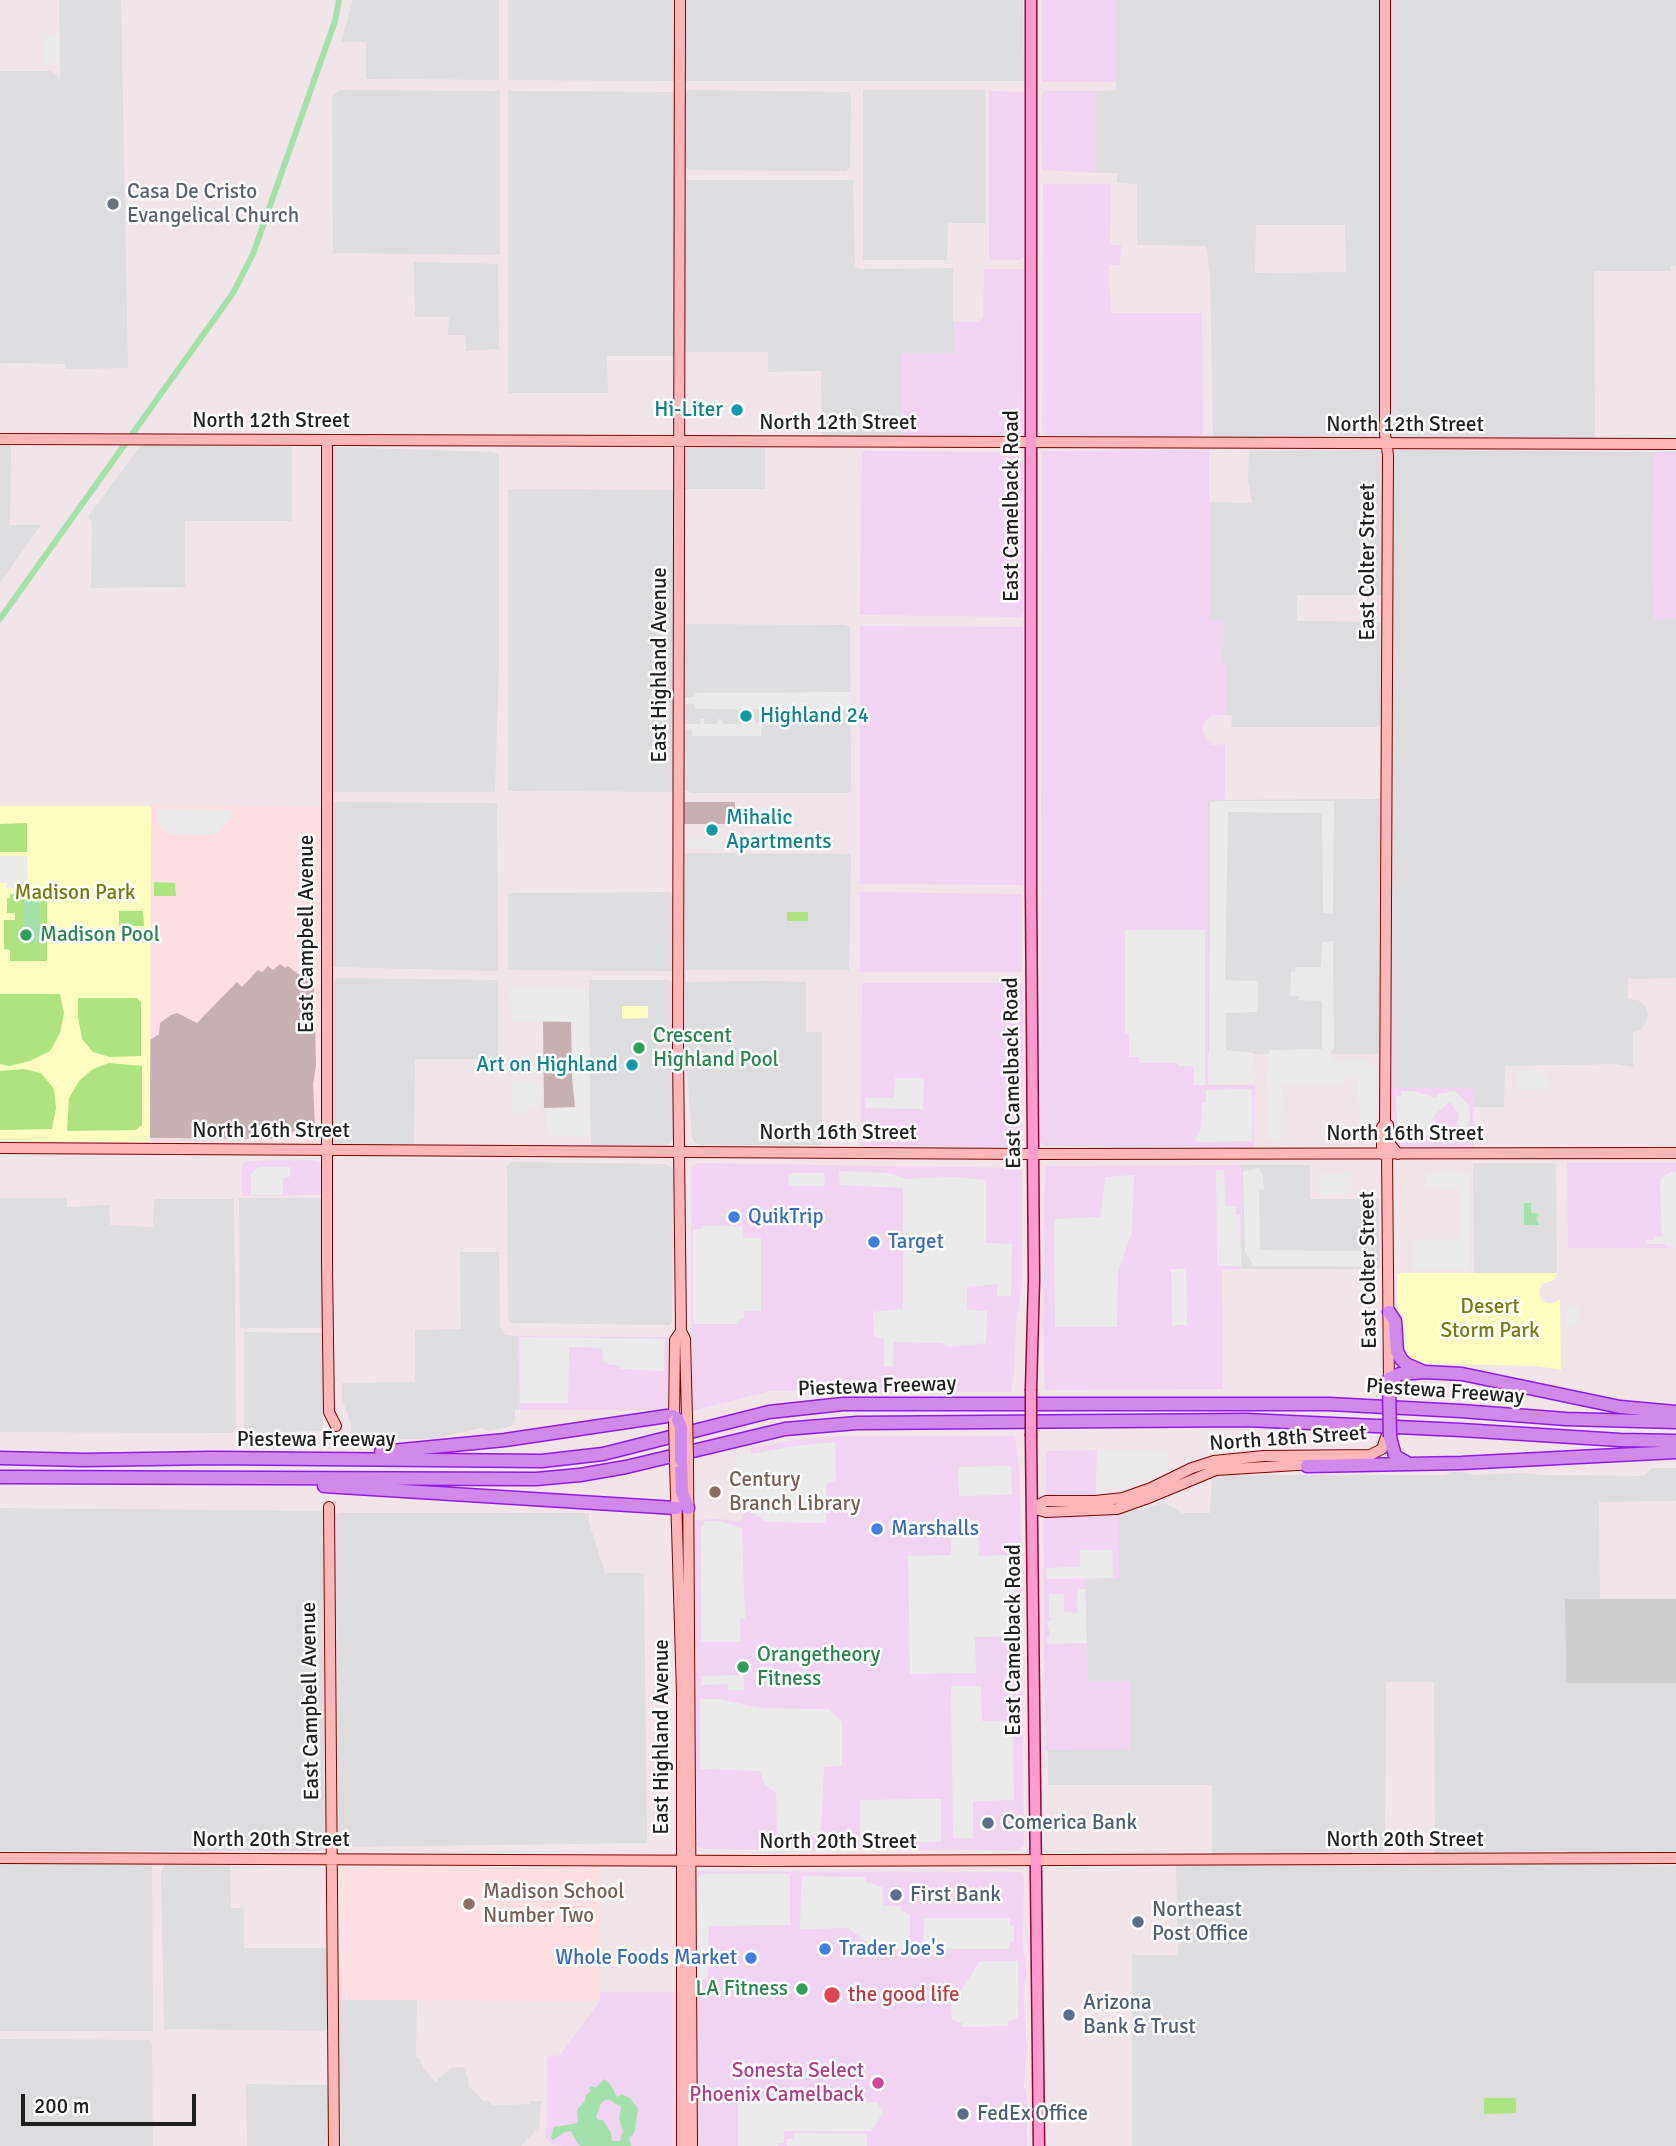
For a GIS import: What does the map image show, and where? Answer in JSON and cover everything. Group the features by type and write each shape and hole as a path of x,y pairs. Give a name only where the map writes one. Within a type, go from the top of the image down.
{"highway":[{"path":"1389,1312 1395,1321 1397,1351 1401,1359 1411,1367 1425,1372"},
{"path":"1409,1464 1398,1460 1390,1441 1390,1382 1399,1374 1425,1372 1484,1377 1620,1407 1676,1412"},
{"name":"Piestewa Freeway","path":"0,1458 519,1462 563,1459 632,1447 769,1412 832,1405 1329,1404 1461,1410 1566,1419 1676,1422"},
{"path":"212,1478 268,1485 682,1508 681,1428 678,1419 429,1449 269,1453 213,1458"},
{"name":"Piestewa Freeway","path":"0,1477 547,1478 626,1467 762,1433 857,1423 1247,1420 1676,1441"},
{"path":"0,1451 84,1453 134,1458"},
{"path":"1307,1465 1409,1464 1676,1452"},
{"path":"0,1484 85,1483 132,1478"}],"main road":[{"name":"East Camelback Road","path":"1031,0 1034,1282 1031,1436 1039,2146"}],"street":[{"name":"East Highland Avenue","path":"678,1419 685,1339 681,1331 678,1053 680,0"},
{"name":"East Colter Street","path":"1385,0 1387,444 1385,1124 1382,1126 1389,1154"},
{"name":"North 12th Street","path":"0,439 1676,444"},
{"name":"East Campbell Avenue","path":"327,440 326,1150 329,1412 336,1426"},
{"name":"East Colter Street","path":"1385,1124 1388,1125 1390,1143 1390,1382"},
{"name":"North 16th Street","path":"0,1148 1033,1154 1676,1153"},
{"name":"North 18th Street","path":"1032,1508 1046,1512 1117,1508 1216,1470 1376,1461 1385,1458 1390,1441"},
{"name":"North 18th Street","path":"1032,1508 1046,1501 1100,1501 1123,1498 1214,1461 1264,1456 1370,1455 1390,1441"},
{"name":"East Campbell Avenue","path":"329,1507 334,2146"},
{"name":"East Highland Avenue","path":"682,1508 686,1693 687,2096 692,2146"},
{"name":"North 20th Street","path":"0,1858 686,1861 1676,1858"},
{"name":"East Highland Avenue","path":"682,2146 687,2096"}],"shaded area":[{"path":"59,0 121,0 128,368 66,369 65,364 0,363 0,71 50,71 60,78"},
{"path":"353,0 499,0 499,80 366,79 366,42 341,42"},
{"path":"508,0 675,0 676,81 508,80"},
{"path":"685,0 1023,0 1024,81 684,81"},
{"path":"1042,0 1116,0 1116,82 1042,82"},
{"path":"1116,0 1676,0 1676,266 1671,266 1671,271 1594,271 1595,438 1213,438 1210,273 1206,246 1137,245 1137,184 1117,183 1117,173 1095,173 1096,91 1116,90","holes":["1256,225 1345,225 1346,272 1255,273"]},
{"path":"43,36 58,36 59,58 55,59 55,65 44,65"},
{"path":"339,90 500,91 500,255 333,253 332,96"},
{"path":"688,90 850,92 850,167 846,171 689,170 685,166 685,95"},
{"path":"863,90 985,90 985,223 948,223 947,260 863,260"},
{"path":"508,91 675,92 675,356 607,356 608,393 508,393"},
{"path":"989,91 1024,94 1024,257 1020,260 989,260"},
{"path":"1045,91 1096,91 1095,173 1042,170 1041,97"},
{"path":"686,180 853,180 855,267 953,268 953,353 902,353 902,436 822,436 821,371 768,372 768,352 684,352"},
{"path":"1043,184 1111,184 1110,245 1121,245 1120,265 1109,265 1111,313 1202,313 1203,433 1196,438 1046,436 1042,430"},
{"path":"414,262 498,264 499,349 466,351 465,335 448,335 449,317 415,317"},
{"path":"984,269 1024,269 1023,430 1019,437 902,436 902,353 953,353 953,322 979,322 979,319 983,318"},
{"path":"0,444 11,444 10,525 41,525 0,583"},
{"path":"141,445 292,447 292,521 185,521 185,587 91,588 92,522 88,517"},
{"path":"333,447 493,452 499,455 499,664 495,792 333,792"},
{"path":"685,448 765,448 765,489 685,489"},
{"path":"1209,450 1209,621 1223,621 1222,662 1226,663 1226,715 1212,715 1204,723 1202,731 1212,745 1225,744 1225,800 1208,800 1208,1085 1255,1085 1254,1147 1043,1146 1040,1141 1042,451"},
{"path":"1380,450 1383,454 1384,487 1383,595 1297,595 1297,621 1383,622 1382,723 1376,727 1231,727 1232,716 1226,715 1226,663 1222,663 1223,622 1209,622 1209,502 1252,503 1248,480 1249,451"},
{"path":"1393,450 1654,452 1653,619 1676,619 1676,978 1628,979 1628,999 1638,1000 1646,1007 1648,1014 1642,1028 1633,1033 1633,1067 1616,1064 1505,1066 1504,1107 1473,1107 1473,1090 1391,1088"},
{"path":"862,451 1016,452 1023,464 1021,617 860,615"},
{"path":"1654,452 1676,452 1676,619 1653,620"},
{"path":"508,489 675,490 675,792 508,791"},
{"path":"686,624 850,627 849,793 692,793 684,790 683,629"},
{"path":"860,626 1023,627 1023,885 860,884"},
{"path":"851,692 851,710 695,709 694,704 683,704 683,697 694,697 695,693"},
{"path":"701,719 704,719 704,724 717,724 718,719 723,720 723,724 751,724 755,720 756,724 762,720 761,736 692,736 692,730 683,732 683,724 700,724"},
{"path":"1380,799 1379,1054 1208,1054 1208,800"},
{"path":"1334,801 1333,914 1323,913 1322,813 1228,812 1225,980 1258,981 1258,1012 1226,1013 1226,1050 1254,1053 1255,1083 1209,1084 1210,802"},
{"path":"333,802 497,803 498,971 333,967"},
{"path":"684,802 735,802 735,824 684,824"},
{"path":"151,806 317,807 321,811 321,1137 317,1143 150,1142"},
{"path":"157,809 233,810 232,817 218,832 205,835 168,834 158,824"},
{"path":"27,823 27,852 0,852 0,824"},
{"path":"686,839 724,839 724,845 721,851 693,850 693,846 686,847"},
{"path":"684,853 851,854 849,970 686,970"},
{"path":"0,856 27,856 28,888 6,888 6,883 0,883"},
{"path":"154,882 175,883 176,896 154,896"},
{"path":"670,892 674,897 672,971 508,970 508,893"},
{"path":"860,892 1022,894 1022,972 860,972"},
{"name":"Madison Pool","path":"47,893 47,961 10,961 10,950 4,949 4,920 15,920 15,913 7,913 7,898 10,898 10,894"},
{"path":"23,899 39,899 39,942 23,942"},
{"path":"119,911 143,911 144,926 119,926"},
{"path":"787,912 808,912 808,921 787,921"},
{"path":"1125,930 1205,930 1205,1085 1194,1085 1193,1066 1178,1066 1177,1063 1139,1063 1139,1057 1129,1057 1129,1034 1125,1033"},
{"path":"1333,941 1334,1050 1331,1050 1331,1061 1370,1061 1370,1066 1375,1067 1375,1132 1370,1133 1370,1139 1359,1139 1358,1079 1343,1078 1343,1085 1282,1084 1281,1141 1267,1140 1266,1072 1269,1050 1322,1049 1322,1001 1299,1000 1299,996 1290,996 1291,972 1295,972 1296,967 1321,967 1322,942"},
{"path":"280,964 285,968 288,966 298,974 314,978 315,1125 305,1124 288,1135 288,1139 150,1138 150,1040 159,1034 160,1023 177,1013 197,1023 237,982 242,987 258,970 262,972 268,966 273,970"},
{"path":"333,980 498,980 498,1059 415,1059 414,1144 338,1144 332,1140 331,986"},
{"path":"589,980 673,982 673,1138 667,1145 591,1145"},
{"path":"685,982 806,982 806,1032 822,1032 822,1145 699,1145 692,1139 685,1043"},
{"path":"862,983 1023,983 1022,1145 861,1146"},
{"path":"510,987 588,988 589,1136 549,1136 546,1131 546,1110 577,1108 573,1078 574,1021 514,1022 514,1017 511,1016"},
{"path":"0,994 60,994 64,1013 60,1033 50,1051 30,1061 9,1066 0,1064"},
{"path":"78,998 137,998 141,1002 141,1056 110,1057 93,1052 82,1039"},
{"path":"543,1021 571,1022 575,1107 544,1108"},
{"path":"109,1063 142,1066 142,1125 136,1130 67,1131 69,1098 79,1081 93,1069"},
{"path":"24,1069 41,1073 54,1089 56,1108 52,1129 0,1130 0,1071"},
{"path":"1544,1070 1544,1075 1549,1075 1549,1089 1517,1090 1517,1071"},
{"path":"895,1078 924,1078 923,1109 865,1108 865,1098 894,1098"},
{"path":"512,1081 541,1081 541,1109 528,1109 528,1113 512,1113"},
{"path":"1391,1088 1473,1090 1474,1147 1398,1147 1391,1138"},
{"path":"1252,1089 1252,1141 1198,1142 1195,1138 1201,1129 1202,1103 1206,1103 1206,1090"},
{"path":"1401,1091 1414,1091 1436,1098 1438,1094 1455,1091 1469,1105 1467,1129 1457,1125 1459,1114 1450,1102 1435,1114 1432,1120 1435,1121 1434,1135 1398,1133 1396,1096 1401,1096"},
{"path":"313,1160 321,1166 322,1195 242,1196 244,1161"},
{"path":"512,1162 664,1164 671,1167 670,1325 511,1323 508,1319 507,1166"},
{"path":"698,1163 1022,1170 1022,1284 1011,1392 770,1391 692,1411 691,1166"},
{"path":"1473,1163 1556,1165 1557,1273 1474,1273"},
{"path":"1567,1163 1676,1163 1676,1248 1568,1248"},
{"path":"1241,1165 1310,1165 1310,1199 1379,1199 1380,1269 1242,1269"},
{"path":"1241,1165 1242,1269 1222,1270 1223,1389 1045,1390 1045,1168"},
{"path":"259,1167 290,1167 290,1177 283,1178 283,1195 251,1195 251,1174"},
{"path":"1259,1168 1264,1189 1259,1190 1260,1250 1373,1251 1372,1267 1253,1266 1245,1251 1243,1172"},
{"path":"1216,1170 1224,1170 1225,1206 1236,1206 1236,1215 1240,1215 1241,1266 1217,1266"},
{"path":"839,1171 889,1173 907,1179 953,1177 986,1180 986,1243 1012,1244 1011,1296 997,1296 997,1284 967,1287 967,1310 987,1311 986,1343 950,1347 941,1343 894,1342 893,1367 884,1366 884,1340 874,1336 873,1312 903,1309 903,1188 840,1185"},
{"path":"1426,1172 1470,1172 1470,1270 1413,1270 1413,1240 1460,1239 1460,1190 1426,1189"},
{"path":"1676,1172 1676,1248 1669,1248 1665,1244 1646,1244 1646,1240 1653,1240 1653,1236 1662,1237 1661,1178"},
{"path":"788,1173 824,1173 825,1186 789,1186"},
{"path":"1349,1173 1349,1178 1353,1178 1353,1188 1349,1189 1349,1195 1321,1195 1321,1174"},
{"path":"1134,1175 1132,1232 1118,1271 1117,1327 1055,1327 1054,1219 1101,1217 1105,1177"},
{"path":"0,1198 67,1198 67,1207 109,1205 110,1225 153,1227 154,1199 234,1199 236,1429 232,1433 0,1432"},
{"path":"239,1198 327,1198 328,1328 240,1328"},
{"path":"1524,1203 1531,1203 1531,1213 1539,1214 1536,1217 1539,1225 1524,1225"},
{"path":"701,1226 743,1226 743,1238 761,1238 761,1311 744,1311 744,1319 740,1319 739,1324 693,1324 693,1229 701,1229"},
{"path":"460,1252 499,1252 500,1326 505,1335 517,1336 519,1410 515,1410 515,1419 511,1426 489,1431 480,1428 433,1439 385,1439 351,1445 351,1424 342,1399 342,1383 415,1382 415,1330 461,1329"},
{"path":"1171,1269 1186,1269 1187,1325 1172,1325"},
{"path":"1566,1307 1579,1307 1579,1318 1575,1319 1575,1326 1566,1326"},
{"path":"244,1332 323,1333 323,1431 244,1433"},
{"path":"517,1336 668,1337 668,1410 519,1410"},
{"path":"519,1337 665,1339 664,1371 620,1369 620,1365 610,1365 603,1361 602,1348 569,1347 568,1403 520,1403"},
{"path":"835,1436 1015,1436 1021,1518 1024,1845 1019,1850 703,1849 694,1842 692,1520 720,1519 740,1522 751,1498 751,1448"},
{"path":"835,1442 836,1480 826,1484 826,1523 766,1522 735,1500 735,1457"},
{"path":"1097,1450 1096,1496 1050,1497 1046,1493 1046,1451"},
{"path":"1097,1450 1168,1451 1168,1471 1133,1486 1121,1489 1105,1488 1105,1496 1096,1496"},
{"path":"1011,1466 1012,1495 959,1496 958,1467"},
{"path":"1652,1468 1676,1468 1676,1501 1599,1502 1600,1599 1565,1599 1566,1682 1676,1683 1676,1852 1435,1853 1434,1682 1386,1682 1385,1849 1382,1853 1212,1854 1212,1785 1048,1785 1048,1749 1130,1749 1130,1682 1087,1682 1085,1578 1119,1512 1165,1503 1182,1513 1210,1513 1212,1478 1220,1475 1445,1475 1464,1472 1472,1475 1522,1473 1643,1476"},
{"path":"0,1508 323,1511 325,1851 0,1851"},
{"path":"1119,1512 1119,1578 1085,1579 1087,1681 1130,1681 1130,1749 1045,1750 1043,1521 1050,1515"},
{"path":"589,1513 589,1523 605,1573 644,1573 647,1843 339,1847 335,1515"},
{"path":"950,1520 978,1520 979,1556 1013,1555 1015,1636 975,1637 976,1673 910,1674 908,1556 951,1555"},
{"path":"704,1521 719,1521 742,1528 745,1619 740,1619 741,1642 701,1642 701,1525 704,1525"},
{"path":"1080,1550 1112,1550 1113,1578 1046,1579 1046,1568 1080,1567"},
{"path":"1078,1589 1085,1589 1087,1643 1047,1644 1047,1637 1050,1636 1047,1621 1054,1619 1049,1618 1049,1594 1064,1594 1064,1612 1077,1613"},
{"path":"1565,1599 1676,1599 1676,1683 1566,1683"},
{"path":"744,1675 744,1690 728,1690 728,1684 701,1685 701,1676"},
{"path":"951,1686 981,1686 982,1721 1013,1721 1014,1800 973,1801 973,1838 953,1838"},
{"path":"700,1699 719,1699 761,1708 829,1709 842,1722 842,1766 824,1767 821,1836 777,1838 776,1793 765,1786 760,1771 700,1769"},
{"path":"941,1799 941,1842 860,1843 860,1800"},
{"path":"0,1863 152,1864 153,2031 0,2031"},
{"path":"165,1865 230,1865 231,1908 244,1910 244,1948 327,1948 327,2029 164,2029 161,1871"},
{"path":"1176,1865 1676,1866 1676,2146 1132,2146 1132,1955 1178,1955"},
{"name":"Madison School Number Two","path":"599,1867 600,2001 339,2000 341,1868"},
{"path":"700,1871 1022,1874 1023,1947 1026,1961 1023,1988 1027,2048 1024,2088 1027,2096 1027,2146 696,2146 694,1876"},
{"path":"702,1874 790,1874 790,1925 709,1926 708,1978 697,1981 697,1878"},
{"path":"803,1876 865,1877 866,1882 882,1887 883,1906 900,1906 901,1910 910,1915 910,1935 906,1936 907,1949 881,1949 880,1945 869,1944 848,1928 800,1929"},
{"path":"924,1918 1010,1918 1010,1925 1014,1925 1014,1941 1010,1942 1010,1949 923,1949"},
{"path":"980,1961 1018,1961 1018,2018 1008,2021 1008,2026 962,2027 962,2023 952,2020 951,2006"},
{"path":"600,1992 676,1992 678,2146 563,2146 554,2145 546,2138 547,2057 560,2055 600,2001"},
{"path":"339,2000 417,2000 416,2056 435,2082 451,2068 464,2067 468,2085 483,2101 487,2100 492,2105 531,2104 531,2101 541,2101 539,2127 521,2146 341,2146"},
{"path":"0,2039 150,2040 153,2146 0,2146"},
{"path":"604,2079 617,2097 622,2094 631,2099 638,2109 635,2130 629,2137 631,2146 581,2146 571,2131 553,2140 551,2137 554,2127 578,2123 577,2110 591,2091 591,2086 596,2088","holes":["610,2100 621,2107 619,2119 623,2131 620,2141 612,2141 611,2133 603,2120 596,2117 601,2103"]},
{"path":"246,2084 328,2085 329,2146 247,2146"},
{"path":"1484,2098 1516,2098 1516,2113 1484,2114"},
{"path":"738,2101 877,2102 883,2113 871,2131 784,2131 784,2143 778,2143 778,2146 738,2146"},
{"path":"793,2133 867,2134 867,2146 787,2146 787,2139 793,2139"}],"green space":[{"name":"Madison Park","path":"0,806 151,806 150,1142 0,1141"},
{"path":"622,1006 648,1006 648,1018 622,1019"},
{"name":"Desert Storm Park","path":"1397,1273 1557,1273 1554,1280 1542,1284 1539,1291 1541,1299 1547,1303 1560,1299 1561,1370 1537,1366 1409,1363 1398,1341"}],"waterway":[{"path":"0,619 233,293 253,254 335,21 339,0"}],"place":[{"name":"Casa De Cristo Evangelical Church","path":"113,204"},
{"name":"Hi-Liter","path":"737,410"},
{"name":"Highland 24","path":"746,716"},
{"name":"Mihalic Apartments","path":"712,830"},
{"name":"Madison Pool","path":"26,935"},
{"name":"Crescent Highland Pool","path":"639,1048"},
{"name":"Art on Highland","path":"632,1065"},
{"name":"QuikTrip","path":"734,1217"},
{"name":"Target","path":"874,1242"},
{"name":"Century Branch Library","path":"715,1492"},
{"name":"Marshalls","path":"877,1529"},
{"name":"Orangetheory Fitness","path":"743,1667"},
{"name":"Comerica Bank","path":"988,1823"},
{"name":"First Bank","path":"896,1895"},
{"name":"Madison School Number Two","path":"469,1904"},
{"name":"Northeast Post Office","path":"1138,1922"},
{"name":"Trader Joe's","path":"825,1949"},
{"name":"Whole Foods Market","path":"751,1958"},
{"name":"LA Fitness","path":"802,1989"},
{"name":"the good life","path":"832,1995"},
{"name":"Arizona Bank & Trust","path":"1069,2015"},
{"name":"Sonesta Select Phoenix Camelback","path":"878,2083"},
{"name":"FedEx Office","path":"963,2114"}]}
